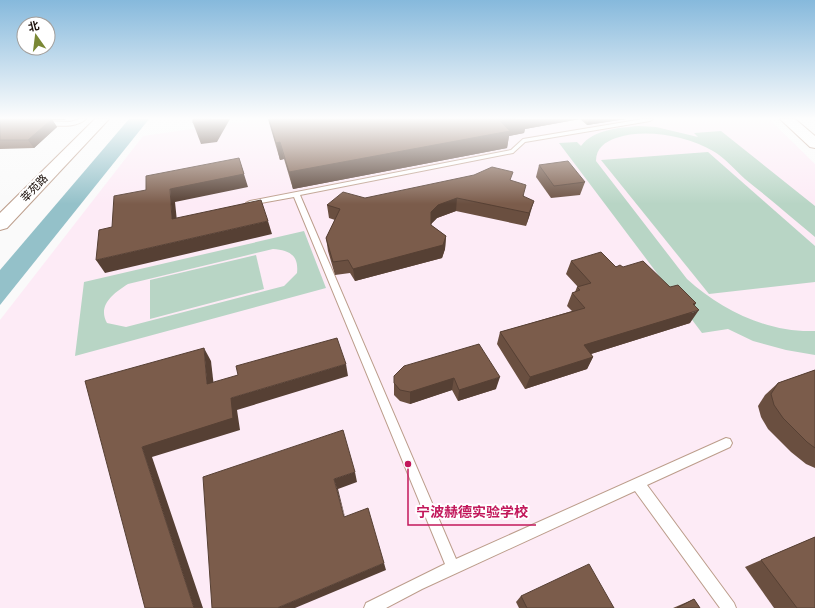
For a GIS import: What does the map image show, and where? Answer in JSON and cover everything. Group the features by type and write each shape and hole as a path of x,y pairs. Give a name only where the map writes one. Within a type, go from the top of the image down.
{"street":[{"name":"莘苑路","path":"0,224 74,147"}],"lane":[{"path":"242,204 514,151 517,147"},
{"path":"296,194 453,568"},
{"path":"371,608 453,568 726,443"},
{"path":"638,484 729,608"}],"shaded area":[{"path":"134,147 798,147 815,164 815,608 0,608 0,320"}],"green space":[{"path":"562,147 601,147 596,156 596,161 687,279 700,290 730,310 763,324 797,331 815,331 815,355 786,350 753,341 728,329 702,333"},
{"path":"706,147 742,147 815,206 815,237 745,179 713,151"},
{"path":"708,152 815,246 815,282 709,294 601,160"},
{"path":"304,231 326,288 75,356 84,282","holes":["273,249 288,252 295,258 297,273 284,286 126,327 107,323 104,317 104,311 108,300 117,291 128,284"]},
{"path":"256,255 264,289 150,319 150,280"}],"water":[{"path":"105,147 126,147 0,305 0,270"}],"building":[{"path":"282,147 422,147 289,172"},
{"path":"239,158 244,174 170,189 172,219 261,200 268,221 96,260 99,230 112,227 114,196 146,190 146,176"},
{"path":"568,161 585,182 554,186 539,165"},
{"path":"492,167 513,172 510,180 526,185 523,196 534,201 529,213 457,198 438,205 431,212 431,225 446,236 443,245 353,269 348,260 333,262 326,238 340,209 327,205 343,192 365,198 474,175"},
{"path":"601,252 616,267 620,265 623,267 643,261 670,287 678,285 696,303 693,304 699,310 584,345 593,357 530,377 500,332 585,308 572,293 580,290 577,287 591,283 571,261"},
{"path":"337,338 346,364 231,398 233,418 142,447 194,608 145,608 85,381 204,348 207,384 238,375 236,366"},
{"path":"479,344 500,377 459,390 454,378 410,392 400,390 394,383 394,376 404,366"},
{"path":"815,370 815,448 783,418 774,405 771,394 778,383"},
{"path":"343,430 355,472 334,479 344,517 368,508 384,563 277,608 212,608 203,477"},
{"path":"815,537 815,608 797,608 761,560"},
{"path":"589,564 614,608 527,608 521,596"},
{"path":"694,599 700,608 677,608"}],"place":[{"name":"宁波赫德实验学校","path":"408,464"}]}
